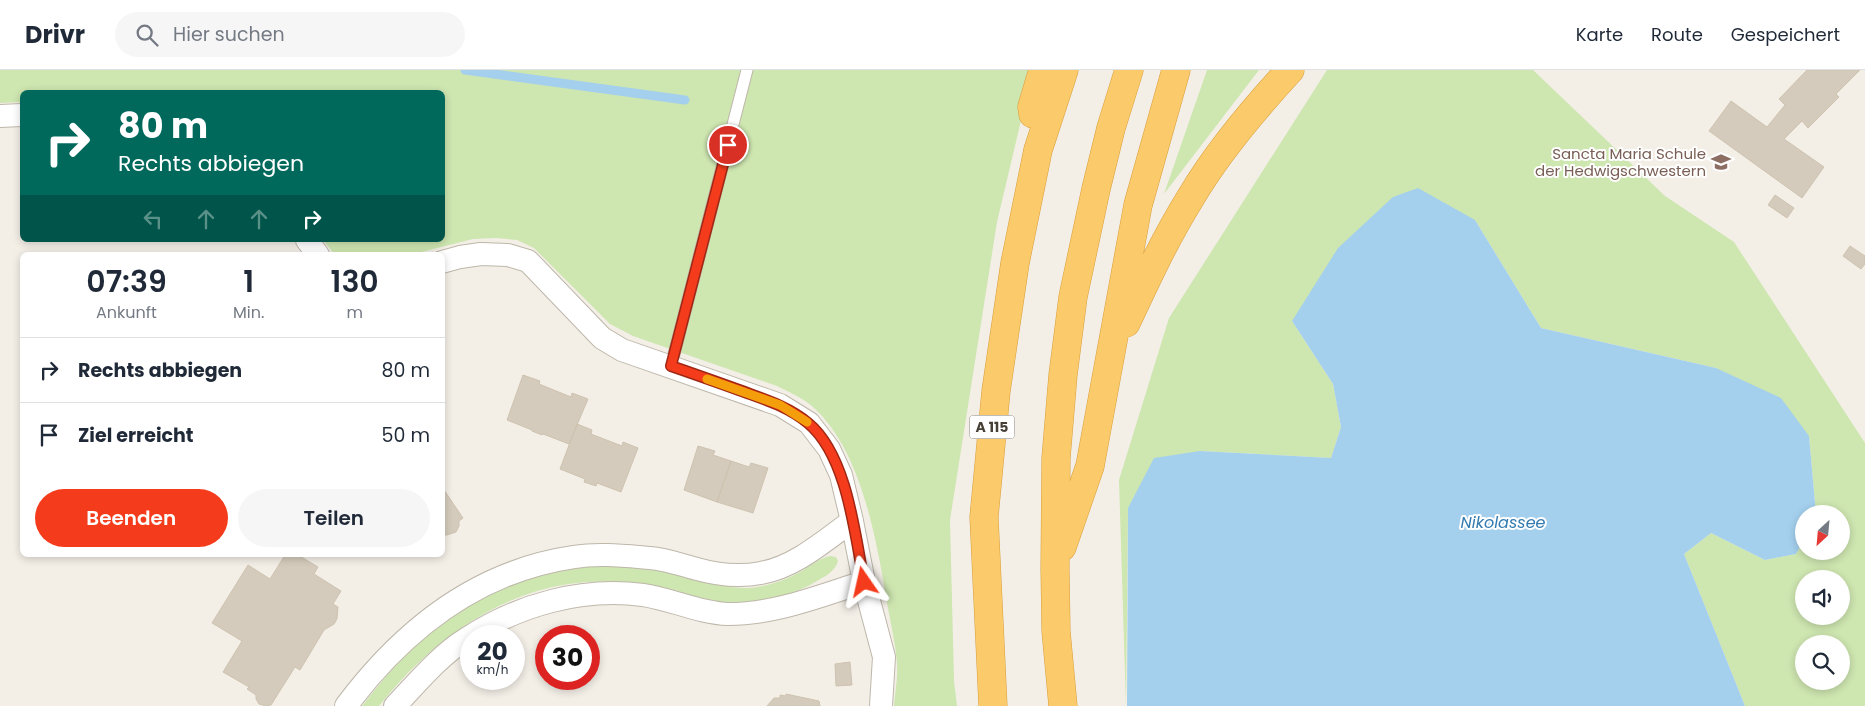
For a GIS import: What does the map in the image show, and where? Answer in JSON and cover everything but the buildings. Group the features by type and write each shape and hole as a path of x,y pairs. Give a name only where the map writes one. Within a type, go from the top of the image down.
{"highway":[{"path":"1038,150 1032,108 1043,70"},
{"name":"A 115","path":"993,706 984,517 997,382 1015,263 1038,150 1064,70"},
{"path":"1063,706 1056,631 1055,568 1056,458 1063,375 1073,297 1096,189 1111,128 1129,70"},
{"path":"1055,568 1090,466 1138,206 1176,70"},
{"path":"1110,355 1152,268 1191,196 1225,148 1268,93 1290,70"}],"street":[{"path":"0,116 20,115"},
{"path":"445,261 481,254 508,255 528,262 602,338 622,350 780,405 809,423 830,449 841,475 864,582 884,657 881,706"},
{"path":"346,706 383,660 410,634 444,609 487,584 530,566 575,556 617,555 663,559 699,570 737,576 762,573 794,561 852,521"},
{"path":"394,706 436,663 465,639 530,607 579,595 612,592 644,596 726,614 759,612 790,606 864,582"}],"lane":[{"path":"671,366 747,70"}],"green space":[{"path":"0,70 1033,70 997,222 950,520 954,681 957,706 894,706 897,674 896,650 873,528 856,473 844,448 830,426 809,404 777,386 633,336 610,324 534,248 517,240 496,238 473,239 422,252 333,252 325,242 445,242 445,90 20,90 20,102 0,103"},
{"path":"1207,70 1259,70 1164,194"},
{"path":"1327,70 1533,70 1665,196 1734,242 1865,443 1865,706 1745,706 1684,554 1711,533 1765,560 1795,554 1795,560 1850,560 1850,505 1815,505 1809,436 1716,368 1541,328 1475,220 1292,321 1333,384 1341,427 1331,458 1200,451 1128,508 1126,706 1119,480 1169,318"},
{"path":"826,557 836,557 837,565 817,581 791,594 750,603 721,602 666,588 614,582 580,582 541,590 514,599 466,625 460,625 460,629 418,663 379,706 362,706 406,654 437,626 480,598 528,578 579,568 631,567 665,572 730,587 750,588 782,580"}],"water":[{"name":"Nikolassee","path":"1418,188 1475,220 1541,328 1716,368 1781,398 1809,436 1815,505 1795,505 1795,554 1765,560 1711,533 1684,554 1745,706 1127,706 1128,508 1154,458 1200,451 1331,458 1341,427 1333,384 1292,321 1338,248 1393,197"}],"waterway":[{"path":"465,70 685,100"}],"slow traffic":[{"path":"707,379 780,405 807,422"}],"place":[{"name":"Sancta Maria Schule der Hedwigschwestern","path":"1721,162"}],"route":[{"path":"728,145 671,366 780,405 809,423 830,449 841,475 864,582"}]}
